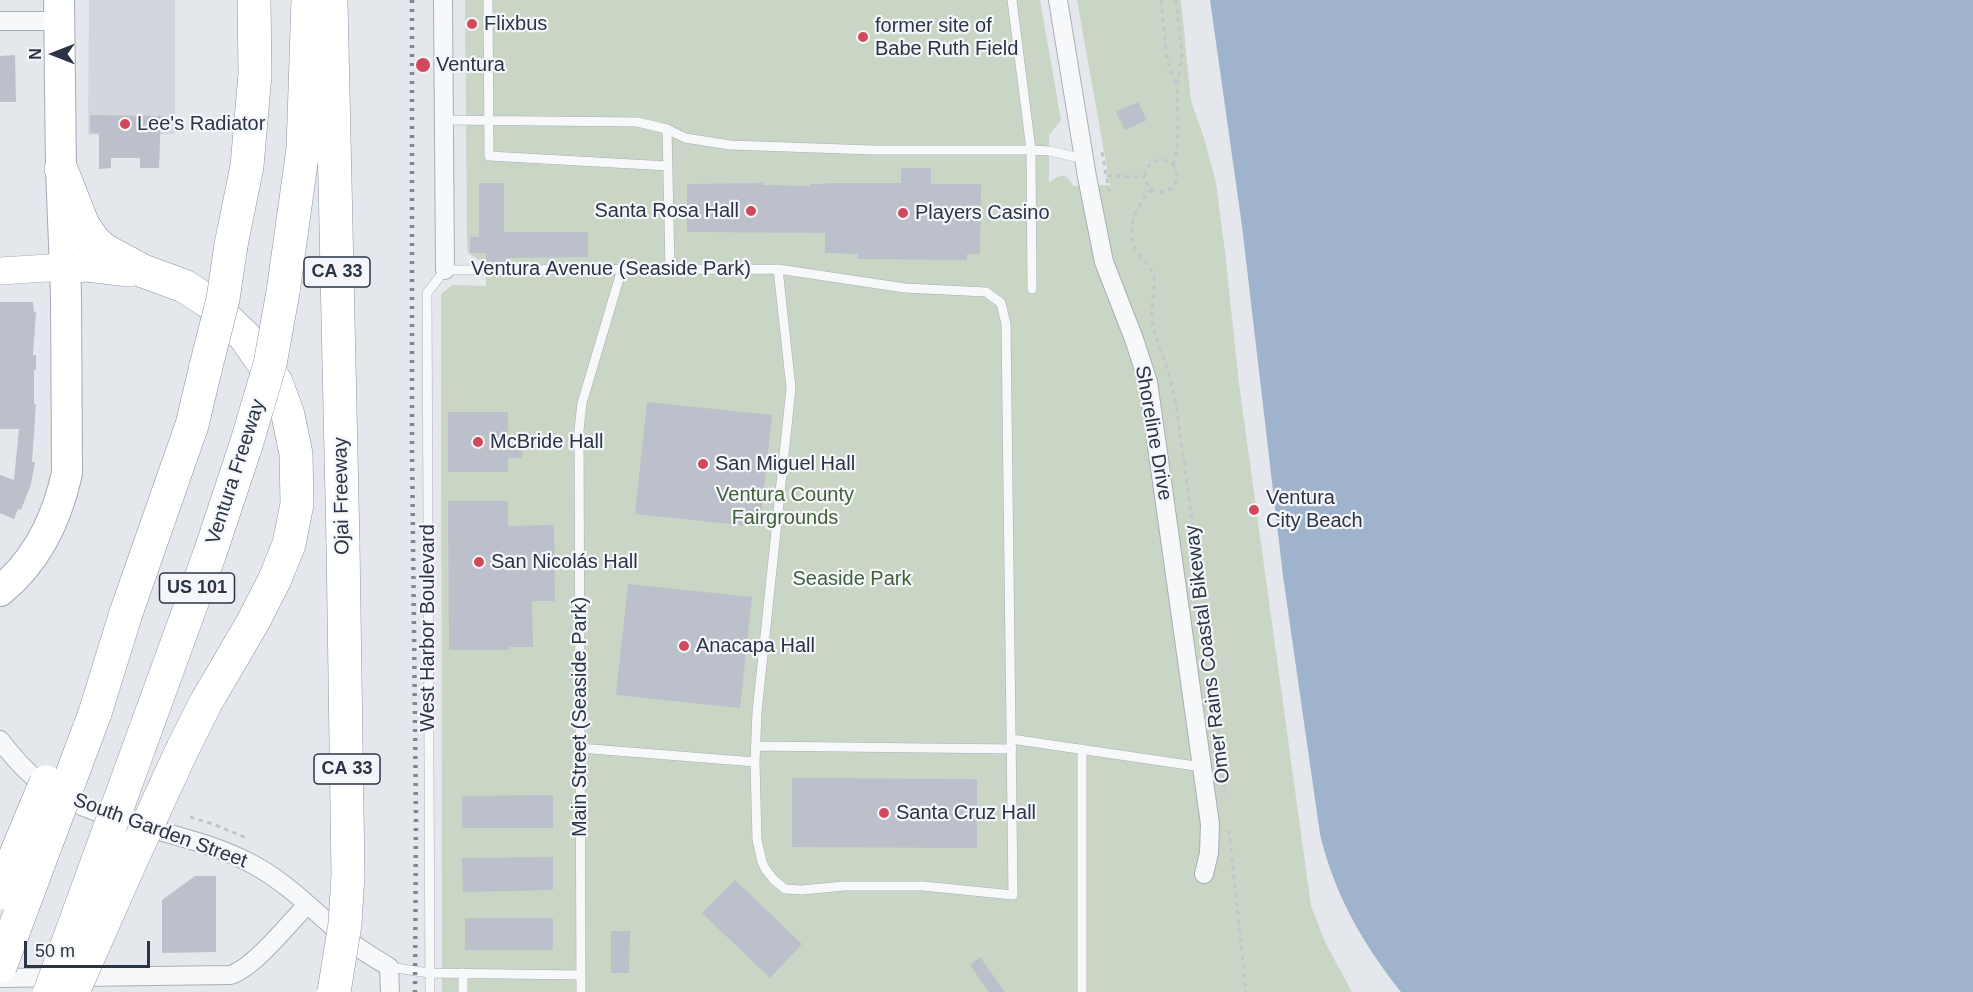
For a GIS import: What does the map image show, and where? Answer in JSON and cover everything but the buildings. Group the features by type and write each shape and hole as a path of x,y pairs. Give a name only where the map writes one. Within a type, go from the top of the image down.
{"highway":[{"name":"US 101","path":"87,710 126,613 192,424 223,299 247,166 255,74 254,0"},
{"name":"Ventura Freeway","path":"50,992 210,553 270,364 283,292 303,149 308,0"},
{"name":"Ojai Freeway","path":"331,0 348,875 345,924 334,992"},
{"path":"61,169 83,225 91,238 104,250 143,271 184,286 209,302 246,338 276,382 288,415 296,454 297,504 289,544 275,579 183,748 74,992"},
{"path":"64,267 87,265 143,271"},
{"path":"0,893 87,710"},
{"path":"0,967 87,710"}],"main road":[{"path":"0,591 21,572 44,539 61,500 67,473 59,11"},
{"path":"0,271 64,267"}],"street":[{"path":"444,0 445,270"},
{"name":"Shoreline Drive","path":"1058,0 1084,159 1104,262 1148,382 1211,839 1204,874"},
{"path":"0,21 59,11"},
{"name":"South Garden Street","path":"0,740 28,772 57,793 76,803 105,814 207,844 268,873 349,941 389,967"},
{"path":"0,978 230,975 251,963 307,905"},
{"path":"389,967 390,992"}],"lane":[{"path":"488,0 489,156 668,166"},
{"path":"1012,0 1031,150 1032,289"},
{"path":"444,120 637,122 667,129 685,138 730,145 861,150 1031,150 1084,159"},
{"path":"667,129 670,268"},
{"name":"Main Street (Seaside Park)","path":"581,992 579,430 582,403 622,269"},
{"path":"579,748 755,762 757,712 791,388 778,269"},
{"name":"Ventura Avenue (Seaside Park)","path":"445,270 778,269 905,288 986,292 1001,303 1006,324 1013,895 922,886 785,889 766,870 756,840 755,762"},
{"name":"West Harbor Boulevard","path":"430,992 427,292 445,270"},
{"path":"756,746 1012,744 1082,749 1202,767"},
{"path":"1082,749 1082,992"},
{"name":"South Garden Street","path":"389,967 429,973 581,975"},
{"path":"463,992 464,973"}],"path":[{"path":"1161,0 1167,60 1177,88"},
{"path":"1173,165 1177,150 1177,88 1182,56 1176,0"},
{"path":"1163,160 1173,165 1178,176 1171,189 1162,192 1152,189 1145,177 1148,167 1156,161 1163,160"},
{"path":"1107,176 1145,177"},
{"name":"Omer Rains Coastal Bikeway","path":"1152,189 1136,211 1132,222 1132,236 1138,254 1150,266 1153,273 1152,321 1176,404 1210,653 1226,804"},
{"path":"190,817 220,826 247,838"},
{"path":"1228,827 1246,992"}],"shaded area":[{"path":"89,0 175,0 175,134 88,135"}],"green space":[{"name":"Ventura County Fairgrounds","path":"465,0 1040,0 1061,120 1049,135 1049,183 1065,176 1073,186 1110,185 1077,0 1181,0 1191,101 1216,183 1239,384 1311,906 1326,944 1352,992 442,992 441,294 452,285 486,286 486,264 468,253 467,241"}],"water":[{"path":"1210,0 1973,0 1973,992 1401,992 1387,974 1362,937 1342,898 1320,834 1283,576 1242,226"}],"railway":[{"path":"412,0 415,992"}],"place":[{"name":"Flixbus","path":"472,24"},
{"name":"former site of Babe Ruth Field","path":"863,37"},
{"name":"Ventura","path":"423,65"},
{"name":"Lee's Radiator","path":"125,124"},
{"name":"Santa Rosa Hall","path":"751,211"},
{"name":"Players Casino","path":"903,213"},
{"name":"McBride Hall","path":"478,442"},
{"name":"San Miguel Hall","path":"703,464"},
{"name":"Ventura City Beach","path":"1254,510"},
{"name":"San Nicolás Hall","path":"479,562"},
{"name":"Anacapa Hall","path":"684,646"},
{"name":"Santa Cruz Hall","path":"884,813"}],"park label":[{"name":"Seaside Park","path":"852,579"}]}
